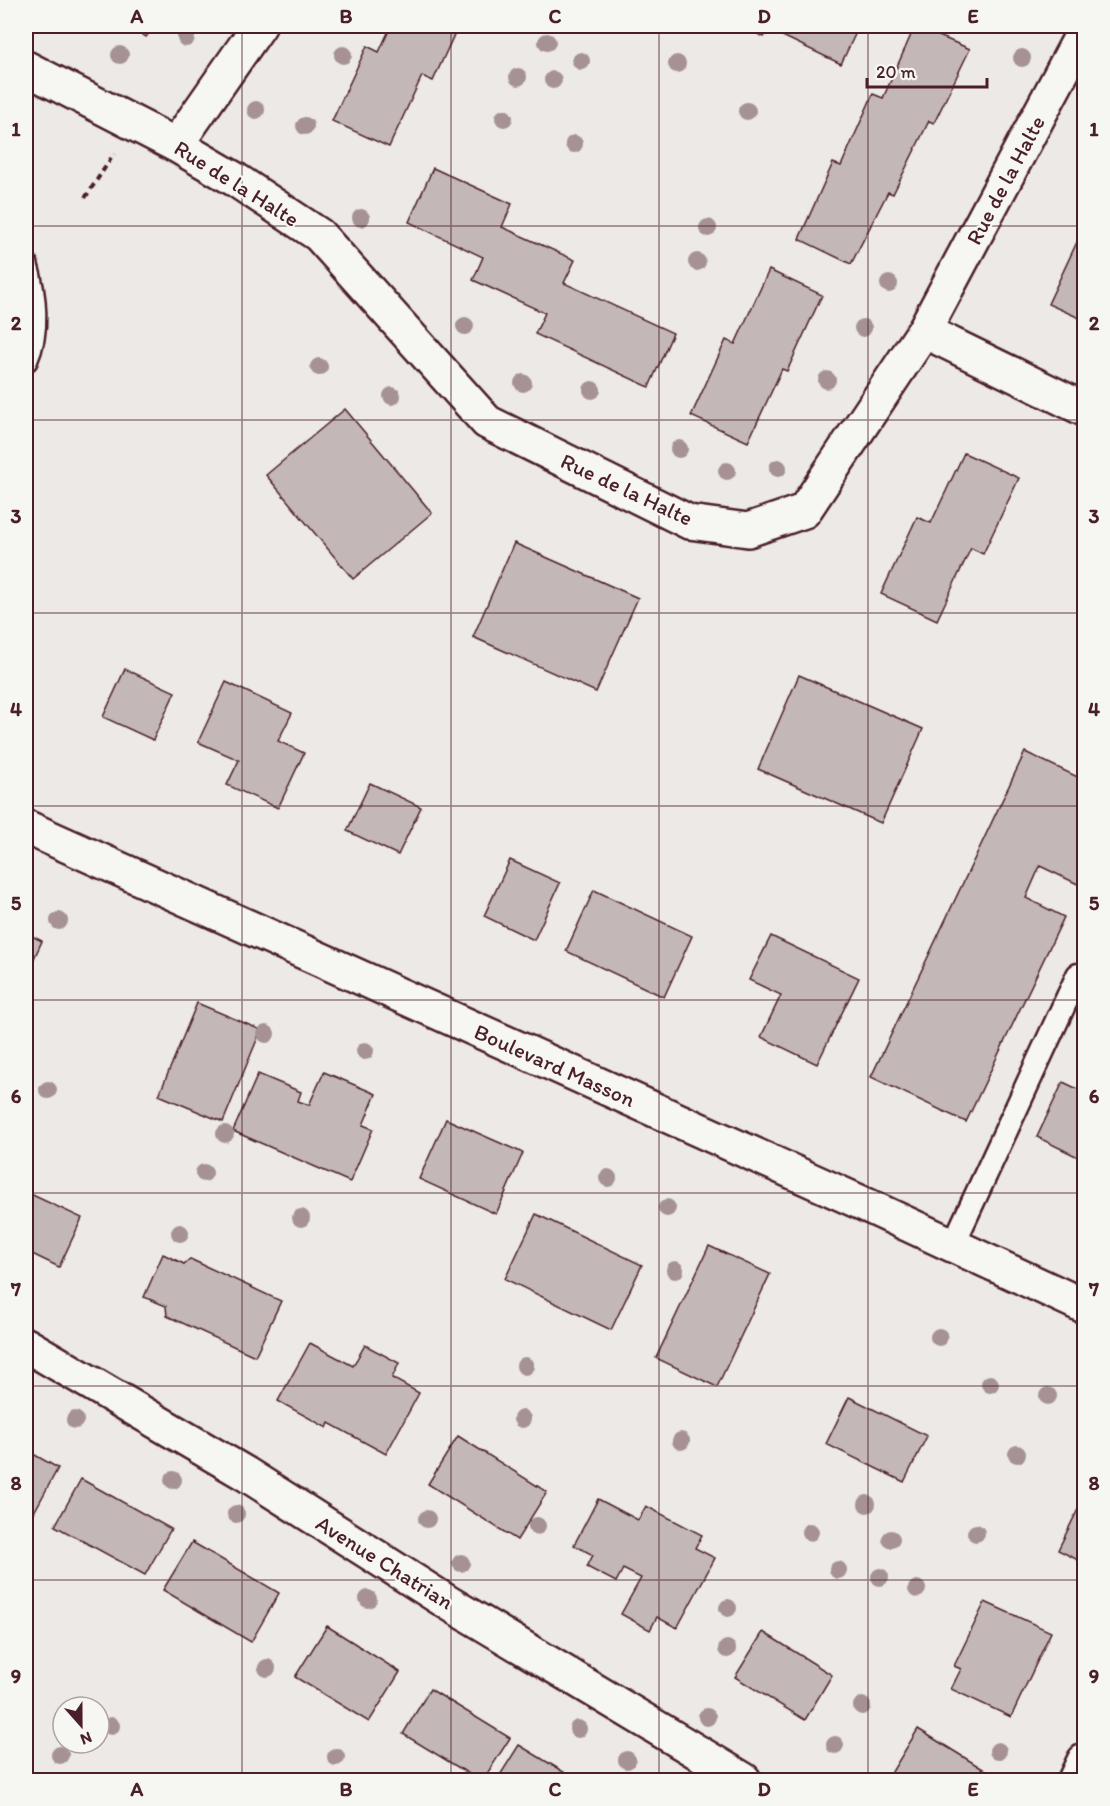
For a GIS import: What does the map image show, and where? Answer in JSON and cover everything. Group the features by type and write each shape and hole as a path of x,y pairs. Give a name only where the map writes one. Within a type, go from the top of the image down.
{"street":[{"path":"176,145 260,26"},
{"name":"Rue de la Halte","path":"26,68 176,145 236,180 319,235 487,422 689,522 748,530 804,511 924,331 1084,32"},
{"path":"924,331 1084,409"},
{"name":"Boulevard Masson","path":"26,827 1084,1306"},
{"name":"Avenue Chatrian","path":"26,1345 246,1474 447,1602 744,1780"},
{"path":"1075,1780 1084,1761"}],"lane":[{"path":"26,264 30,278 34,316 31,345 26,360"},
{"path":"953,1245 1078,975 1084,978"}],"path":[{"path":"85,198 135,124"}],"building":[{"path":"130,26 154,26 146,37"},
{"path":"391,26 458,26 433,81 422,76 389,147 332,121 367,46 379,52"},
{"path":"740,26 859,26 841,64 768,29 764,37"},
{"path":"915,26 970,49 934,123 929,121 893,194 888,192 851,264 799,239 833,163 841,166 873,94 883,98"},
{"path":"433,168 512,204 502,227 575,260 564,283 673,333 649,387 535,334 545,313 473,280 483,257 409,222"},
{"path":"1084,227 1084,320 1048,304"},
{"path":"769,270 822,295 787,371 782,369 748,442 691,416 726,340 735,344"},
{"path":"345,409 432,513 353,579 266,475"},
{"path":"964,453 1019,478 983,554 971,548 937,620 881,594 917,517 931,523"},
{"path":"514,543 638,598 596,692 473,637"},
{"path":"125,669 175,692 153,740 103,717"},
{"path":"799,675 923,729 881,823 758,769"},
{"path":"226,682 292,713 278,741 304,753 278,808 227,785 239,760 198,742"},
{"path":"1025,752 1084,780 1084,887 1040,866 1026,898 1064,917 966,1122 871,1077"},
{"path":"370,783 421,807 398,855 347,831"},
{"path":"510,860 560,883 534,940 484,916"},
{"path":"594,890 692,936 664,997 566,951"},
{"path":"26,933 42,941 26,976"},
{"path":"771,936 859,978 817,1064 761,1037 781,995 749,980"},
{"path":"197,1003 261,1030 223,1122 159,1095"},
{"path":"324,1072 376,1094 363,1125 373,1129 350,1182 233,1131 258,1074 301,1092 298,1101 309,1105"},
{"path":"1063,1082 1084,1092 1084,1160 1037,1137"},
{"path":"446,1119 523,1153 496,1214 419,1179"},
{"path":"26,1192 82,1218 59,1267 26,1251"},
{"path":"536,1214 642,1265 611,1330 505,1279"},
{"path":"709,1246 770,1274 717,1387 656,1358"},
{"path":"163,1254 184,1264 190,1259 281,1301 255,1356 167,1316 166,1306 144,1297"},
{"path":"310,1343 353,1366 365,1345 399,1363 392,1378 419,1393 386,1454 329,1423 327,1428 278,1401"},
{"path":"849,1397 927,1436 904,1482 826,1444"},
{"path":"458,1436 547,1492 517,1540 428,1484"},
{"path":"26,1450 58,1468 31,1518 26,1515"},
{"path":"81,1479 171,1529 145,1575 55,1526"},
{"path":"1084,1497 1084,1563 1058,1550"},
{"path":"598,1499 638,1520 646,1506 702,1535 695,1548 715,1558 677,1628 657,1617 650,1630 621,1614 641,1578 623,1569 616,1582 587,1567 593,1555 574,1545"},
{"path":"192,1542 279,1593 251,1642 163,1590"},
{"path":"985,1602 1051,1632 1011,1717 951,1689 961,1669 954,1666"},
{"path":"327,1626 400,1672 369,1722 295,1677"},
{"path":"763,1632 832,1675 805,1720 735,1677"},
{"path":"430,1689 510,1738 483,1780 479,1780 403,1734"},
{"path":"918,1729 996,1777 993,1780 887,1780"},
{"path":"519,1745 577,1780 497,1780"}]}
